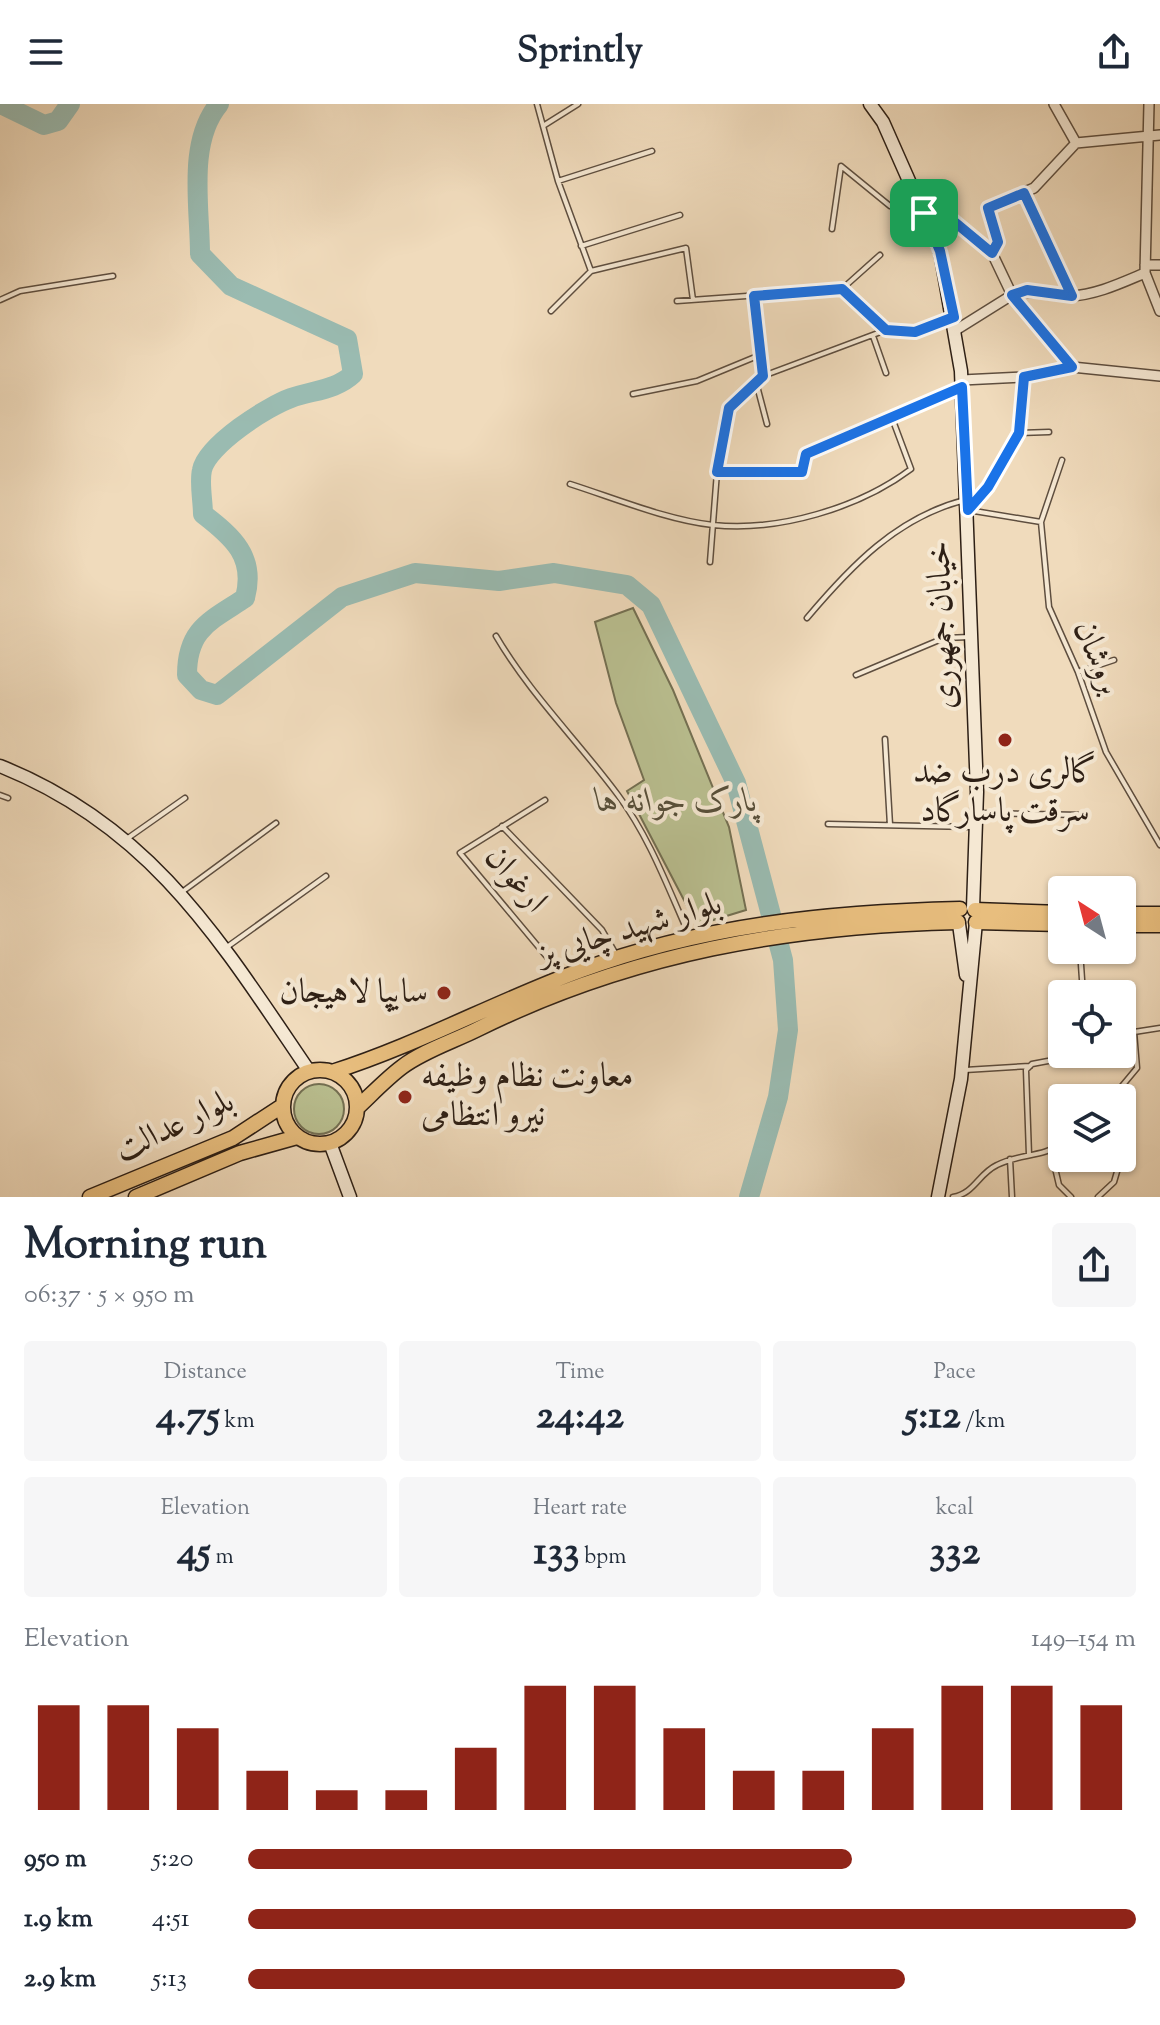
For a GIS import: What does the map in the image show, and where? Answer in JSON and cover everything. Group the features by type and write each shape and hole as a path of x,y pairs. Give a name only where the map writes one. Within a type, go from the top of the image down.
{"main road":[{"name":"خیابان جمهوری","path":"870,104 883,122 940,251 955,324 962,383 975,731 975,820 966,915 969,994 962,1070 939,1197"},
{"path":"0,766 32,779 126,840 182,892 309,1071"},
{"path":"966,915 1048,913"},
{"path":"1136,914 1160,914"},
{"name":"بلوار شهید چایی پز","path":"357,1108 404,1065 511,1012 586,982 747,934 798,924 872,924 966,915"},
{"path":"966,915 1048,923"},
{"path":"1136,925 1160,925"},
{"name":"بلوار شهید چایی پز","path":"332,1072 398,1051 563,977 691,939 747,934"},
{"path":"309,1071 332,1072 350,1085 357,1108 349,1129 330,1143 307,1142 297,1137 289,1128 282,1106 290,1084 309,1071"},
{"name":"بلوار عدالت","path":"90,1197 233,1138 282,1106"},
{"name":"بلوار عدالت","path":"136,1197 169,1191 240,1153 297,1137"},
{"path":"330,1143 350,1197"}],"street":[{"path":"1054,104 1076,143"},
{"path":"1149,104 1145,269 1160,311"},
{"path":"1072,367 1012,295 992,253 998,242 988,208 1034,188 1076,143 1160,135"},
{"path":"1024,193 1072,296"},
{"path":"955,324 1027,290 1072,296 1101,290 1160,265"},
{"path":"962,383 1024,377 1072,367 1160,376"}],"lane":[{"path":"537,104 558,181 591,271"},
{"path":"543,126 578,104"},
{"path":"558,181 652,151"},
{"path":"832,229 841,166 890,206 951,219 992,253"},
{"path":"581,246 680,215"},
{"path":"551,311 591,271 686,248 693,300"},
{"path":"677,301 842,289 880,255"},
{"path":"0,300 20,291 113,276"},
{"path":"842,289 886,330"},
{"path":"754,296 763,376"},
{"path":"710,562 717,472 729,408 763,376 886,330 915,332 955,324"},
{"path":"873,336 886,373"},
{"path":"633,394 697,381 760,355"},
{"path":"967,504 988,487 1019,433 1024,377"},
{"path":"756,382 767,424"},
{"path":"717,472 802,472 806,454 892,418 962,383"},
{"path":"570,484 713,525 819,516 890,484 911,469 892,418"},
{"path":"1019,433 1049,432"},
{"path":"807,618 853,564 898,530 938,506 967,504 1041,522 1062,460"},
{"name":"بروشان","path":"1041,522 1049,607 1078,672 1106,752 1160,845"},
{"path":"496,636 514,667 627,808 649,842 691,939"},
{"path":"856,675 944,638 972,637"},
{"path":"1078,672 1114,660"},
{"path":"885,739 890,825"},
{"path":"0,795 8,798"},
{"path":"126,840 185,798"},
{"path":"545,800 502,826 602,930 618,959"},
{"path":"828,824 890,825 1081,815"},
{"path":"182,892 276,823"},
{"name":"ارغوان","path":"502,826 460,853 550,957 563,977"},
{"path":"225,949 326,876"},
{"path":"1136,1032 1160,1028"},
{"path":"1124,1084 1137,1068 1136,1056"},
{"path":"962,1070 1048,1062"},
{"path":"1029,1155 1026,1070 1030,1066"},
{"path":"953,1197 967,1194 993,1167 1010,1159 1048,1152"},
{"path":"1010,1159 1012,1197"},
{"path":"1056,1172 1059,1185 1071,1197"},
{"path":"1098,1197 1114,1182 1117,1172"}],"green space":[{"name":"پارک جوانه ها","path":"633,608 673,690 729,827 746,910 697,925 627,791 644,780 616,703 595,622"},
{"path":"319,1084 336,1092 344,1109 336,1126 319,1134 302,1126 294,1109 302,1092"}],"waterway":[{"path":"1,104 44,125 58,121 70,104"},
{"path":"219,104 209,119 199,156 200,254 231,286 347,339 353,374 332,387 291,398 268,409 226,438 206,460 201,475 203,514 224,531 239,549 248,584 245,598 211,620 196,636 188,659 187,675 201,690 217,695 342,597 415,573 499,581 554,573 627,585 651,605 736,783 783,960 788,1030 778,1097 749,1197"}],"place":[{"name":"گالری درب ضد سرقت پاسارگاد","path":"1005,740"},
{"name":"سایپا لاهیجان","path":"444,993"},
{"name":"معاونت نظام وظیفه نیرو انتظامی","path":"405,1097"}],"route":[{"path":"1024,193 1072,296 1027,290 1012,295 1072,367 1024,377 1019,433 988,487 968,510 962,387 806,454 802,472 717,472 729,408 763,376 754,296 842,289 886,330 915,332 954,317 940,251 924,213 951,219 992,253 998,242 988,208 1024,193"}]}
